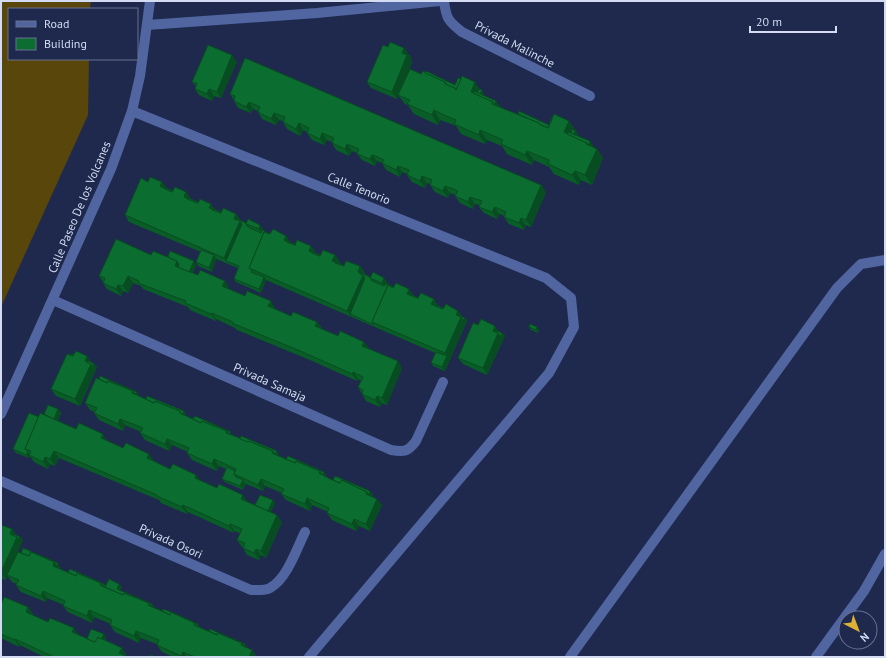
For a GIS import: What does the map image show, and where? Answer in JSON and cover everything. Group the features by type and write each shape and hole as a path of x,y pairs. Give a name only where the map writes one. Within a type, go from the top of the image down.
{"street":[{"name":"Calle Paseo De los Volcanes","path":"1,414 111,169 132,111 140,76 150,1"},
{"path":"147,25 317,13 440,1"},
{"name":"Privada Malinche","path":"444,1 445,14 452,24 462,32 590,96"},
{"name":"Calle Tenorio","path":"132,111 546,278 571,298 574,327 549,373 310,657"},
{"path":"570,657 837,288 861,264 885,260"},
{"name":"Privada Samaja","path":"53,300 391,450 406,451 412,447 442,382"},
{"name":"Privada Osori","path":"1,481 251,590 270,588 278,583 284,576 305,532"},
{"path":"816,657 864,591 885,554"}],"shaded area":[{"path":"1,1 91,1 90,8 8,8 8,60 89,60 88,115 1,307"}],"building":[{"path":"390,42 404,48 402,53 407,55 392,92 367,82 383,45 388,47"},
{"path":"208,45 232,55 217,92 209,89 207,94 195,89 197,83 192,82"},
{"path":"245,58 541,185 526,220 521,218 519,223 504,217 506,212 495,207 492,212 479,207 482,201 470,197 468,202 455,196 458,191 445,186 443,191 430,185 432,180 422,176 420,181 407,175 409,170 398,166 396,170 382,163 384,160 378,157 372,155 370,159 357,154 359,149 347,144 345,149 332,143 334,138 322,133 320,139 307,133 309,128 299,123 296,129 283,122 285,117 274,113 271,119 258,112 260,107 249,102 246,107 234,101 235,96 230,94"},
{"path":"410,69 421,74 423,71 445,82 445,84 455,88 456,90 462,76 475,82 471,92 493,102 492,104 548,128 554,114 569,121 564,132 597,149 585,175 575,171 572,175 548,164 549,160 527,151 525,155 501,144 503,140 480,130 479,135 454,124 456,120 434,110 432,115 407,104 410,100 398,95"},
{"path":"426,71 455,85 458,78 461,79 456,90 455,88 447,85 445,82 425,73"},
{"path":"479,89 482,90 480,94 477,93"},
{"path":"474,91 496,101 495,104 473,93"},
{"path":"519,111 549,125 552,119 548,128 518,114"},
{"path":"572,129 575,130 574,134 571,133"},
{"path":"568,132 590,141 589,145 567,134"},
{"path":"150,177 162,182 160,186 165,189 172,192 175,187 186,192 184,197 198,203 200,199 211,204 209,208 221,213 223,208 236,214 234,219 240,221 224,258 125,215 141,178 148,182"},
{"path":"163,187 173,191 172,192"},
{"path":"188,198 198,202 198,203 187,199"},
{"path":"237,219 246,223 248,227 261,233 262,230 270,234 264,232 249,268 252,270 251,272 264,277 259,289 234,279 239,266 226,261 242,224"},
{"path":"248,219 260,225 259,229 246,224"},
{"path":"273,229 286,236 284,240 289,243 295,245 297,240 311,246 309,251 314,254 320,256 323,250 335,255 332,261 344,266 346,261 360,266 358,272 363,275 347,311 249,268 264,232 270,234"},
{"path":"116,239 151,255 153,251 177,261 175,266 198,275 200,270 225,281 222,286 245,296 247,291 271,301 268,306 291,316 293,312 317,322 315,326 338,336 340,331 364,342 362,346 398,361 382,398 377,396 375,400 362,394 363,390 358,387 363,377 353,372 352,374 212,313 211,314 185,303 186,301 138,283 139,281 128,276 123,286 118,285 116,289 103,283 105,278 99,276"},
{"path":"201,250 214,255 209,268 196,262"},
{"path":"170,251 194,261 189,272 178,267 179,265 177,261 168,257"},
{"path":"373,272 384,278 382,283 370,278"},
{"path":"361,273 370,277 372,281 384,286 386,284 394,287 393,288 388,285 372,322 374,325 350,314 365,278 360,274"},
{"path":"396,283 409,289 407,294 418,298 421,293 434,299 431,304 443,309 446,304 458,311 456,315 461,317 445,353 372,322 388,285 393,288"},
{"path":"481,319 495,326 493,331 498,333 483,368 458,358 473,323 478,325"},
{"path":"530,324 537,327 536,330 529,327"},
{"path":"496,332 502,333 501,337"},
{"path":"76,351 87,356 85,361 91,364 75,399 51,389 67,354 73,356"},
{"path":"436,352 447,356 442,367 431,363"},
{"path":"89,361 94,364 93,367 88,363"},
{"path":"100,376 137,392 135,394 133,391 108,381 107,383 99,379"},
{"path":"96,378 133,391 132,393 154,403 155,401 180,411 180,413 201,423 202,421 227,431 226,433 273,451 272,453 295,463 296,461 320,471 319,473 330,479 340,483 342,480 367,492 366,494 377,499 366,524 354,519 352,524 327,513 329,508 307,498 305,504 281,494 284,489 261,479 258,485 234,474 236,469 214,459 212,464 187,453 189,448 167,439 165,444 140,433 143,428 120,419 118,424 94,413 97,408 85,403"},
{"path":"147,396 184,411 182,415 180,411 146,399"},
{"path":"48,405 58,409 54,419 44,414"},
{"path":"29,413 39,417 25,449 28,452 26,455 13,449"},
{"path":"40,413 76,429 79,423 103,434 101,438 123,448 126,443 149,454 147,458 170,469 173,464 196,475 195,478 217,488 219,484 243,495 241,499 277,515 261,551 256,549 254,553 243,548 245,543 237,540 242,529 230,524 229,526 183,505 182,507 54,451 50,459 45,457 43,462 29,455 31,451 25,449"},
{"path":"195,416 231,432 229,434 227,431 202,421 201,423 193,419"},
{"path":"241,436 277,451 275,454 273,451 240,439"},
{"path":"288,456 324,472 322,475 320,471 296,461 295,463 286,459"},
{"path":"227,467 235,471 234,474 236,477 243,480 240,486 222,479"},
{"path":"335,476 370,491 369,495 367,492 342,480 340,483 333,480"},
{"path":"260,495 273,500 268,511 255,505"},
{"path":"1,525 12,529 10,534 17,537 1,572"},
{"path":"14,534 20,537 19,540 13,535"},
{"path":"23,548 58,563 57,566 54,562 31,552 29,556 21,553"},
{"path":"18,552 29,556 31,552 54,562 53,566 76,576 77,573 101,583 100,585 123,595 124,593 149,603 148,605 170,615 171,612 195,623 194,625 217,635 218,633 242,643 241,645 252,650 249,657 195,657 183,652 181,656 157,645 159,640 136,631 134,636 110,625 112,620 89,610 87,616 63,606 65,601 43,591 41,596 16,585 19,580 7,575"},
{"path":"70,569 104,584 103,586 101,583 77,573 76,576 68,572"},
{"path":"109,579 119,584 117,589 152,604 151,607 149,603 124,593 123,595 105,587"},
{"path":"4,597 28,607 26,612 48,622 50,618 74,628 72,632 95,642 98,637 122,648 119,653 128,657 54,657 1,634 1,602"},
{"path":"163,609 171,612 170,615 162,611"},
{"path":"91,629 104,634 101,639 98,637 95,642 87,639"},
{"path":"210,629 245,644 244,646 242,643 218,633 217,635 209,631"}]}
